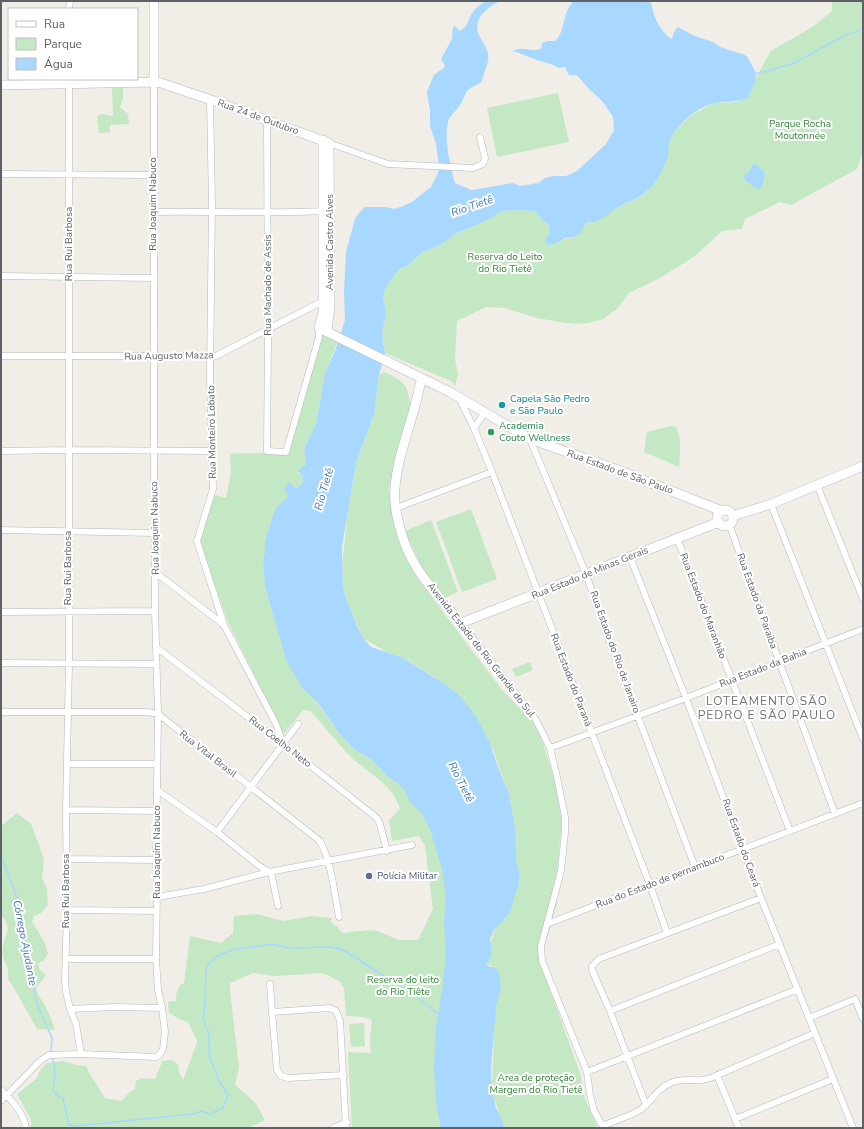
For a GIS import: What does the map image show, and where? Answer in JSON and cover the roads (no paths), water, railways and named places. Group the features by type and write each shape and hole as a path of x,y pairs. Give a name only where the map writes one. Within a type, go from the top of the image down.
{"street":[{"name":"Rua Joaquim Nabuco","path":"81,1054 156,1057 160,1054 165,1032 158,990 156,959 156,764 158,714 155,611 153,278 154,1"},
{"name":"Rua 24 de Outubro","path":"1,85 69,81 161,83 388,164 473,168 484,164 485,158 480,137"},
{"name":"Rua Rui Barbosa","path":"69,81 69,663 65,980 70,1009 76,1024 81,1054"},
{"name":"Rua Monteiro Lobato","path":"210,100 212,212 212,494 197,541 224,625 276,724 283,744"},
{"name":"Rua Machado de Assis","path":"267,120 267,451 286,452"},
{"name":"Avenida Castro Alves","path":"286,452 325,333 330,307 326,142"},
{"path":"1,174 153,175"},
{"path":"154,212 327,211"},
{"name":"Avenida Castro Alves","path":"325,333 322,313 327,211"},
{"path":"1,276 153,278"},
{"name":"Rua Augusto Mazza","path":"1,356 211,357 216,356 323,301"},
{"name":"Rua Estado de São Paulo","path":"325,333 405,370 418,380 450,392 484,414 530,439 618,470 722,511"},
{"name":"Avenida Estado do Rio Grande do Sul","path":"418,380 419,387 416,402 398,469 395,488 396,508 405,545 423,578 461,623 532,715 550,748 562,798 565,816 565,832 561,871 541,946 542,961 587,1072 594,1111 603,1127"},
{"name":"Rua Estado do Paraná","path":"459,398 474,428 492,472 667,933"},
{"path":"474,428 484,414"},
{"name":"Rua Estado do Rio de Janairo","path":"530,439 586,574 695,867"},
{"path":"1,451 212,451"},
{"path":"731,520 730,511 726,510 722,511 718,517 719,522 724,525 731,520 863,466"},
{"path":"396,508 492,472"},
{"path":"817,485 863,599"},
{"path":"771,504 863,739"},
{"name":"Rua Estado da Paraiba","path":"731,520 779,661 835,814"},
{"name":"Rua Estado de Minas Gerais","path":"461,623 719,522"},
{"path":"1,530 155,533"},
{"name":"Rua Estado do Maranhão","path":"677,538 790,831"},
{"name":"Rua Estado do Ceará","path":"630,557 686,698 744,849 761,898 852,1127"},
{"path":"155,572 224,625"},
{"path":"1,612 155,611"},
{"name":"Rua Estado da Bahia","path":"550,748 686,698 863,629"},
{"name":"Rua Coelho Neto","path":"156,647 377,818 380,824 386,850"},
{"path":"1,663 156,664"},
{"path":"1,712 148,712 158,714"},
{"name":"Rua Vital Brasil","path":"158,714 320,841 328,861 339,917"},
{"path":"217,832 298,724"},
{"path":"67,764 156,764"},
{"path":"157,790 217,832 258,865 270,872 278,906"},
{"name":"Rua do Estado de pernambuco","path":"547,924 863,803"},
{"path":"66,810 156,811"},
{"path":"157,897 204,889 270,872 412,845"},
{"path":"66,859 156,860"},
{"path":"646,1105 610,1011 592,970 592,966 599,959 761,898"},
{"path":"67,910 156,911"},
{"path":"610,1011 780,944"},
{"path":"66,959 156,959"},
{"path":"270,984 277,1070 282,1076 288,1078 344,1075"},
{"path":"587,1072 798,989"},
{"path":"809,1018 855,999 863,1019"},
{"path":"70,1009 114,1007 162,1008"},
{"path":"272,1012 330,1008 336,1011 340,1021 346,1125 333,1128"},
{"path":"603,1127 639,1110 646,1105 654,1095 669,1084 686,1079 702,1080 717,1075 815,1033"},
{"path":"1,1101 40,1061 49,1055 81,1054"},
{"path":"717,1075 739,1128"},
{"path":"735,1119 833,1079"},
{"path":"1,1090 7,1095 21,1113 26,1128"},
{"path":"845,1128 852,1127"}],"water":[{"name":"Rio Tietê","path":"485,1 501,1 486,10 479,19 477,29 486,47 488,61 482,81 470,88 465,94 460,105 451,115 447,129 448,152 455,183 472,190 513,183 520,186 538,183 545,178 553,176 566,176 577,171 606,144 614,130 613,117 603,102 577,75 569,75 565,67 558,68 551,64 512,51 520,49 541,49 542,43 555,41 561,32 572,1 650,1 655,18 667,36 672,39 674,32 678,27 692,35 713,42 720,47 745,55 756,73 755,83 747,99 720,102 710,105 691,115 680,125 670,140 666,162 656,181 647,192 620,206 598,221 590,223 587,222 579,235 565,238 555,244 550,245 547,244 545,240 550,233 549,225 542,220 536,212 522,210 501,211 490,219 455,234 442,244 421,253 407,266 399,269 386,287 383,296 386,314 382,334 385,353 379,375 374,414 357,460 353,481 342,547 343,586 357,626 364,639 371,647 401,657 445,684 460,696 477,718 490,743 509,794 515,828 516,860 519,872 519,883 510,912 495,928 490,939 491,952 490,958 486,965 495,967 500,975 501,988 496,1006 491,1068 492,1091 496,1108 501,1117 504,1128 441,1128 437,1110 434,1069 436,1026 443,985 446,954 444,922 446,896 442,870 430,829 421,812 410,802 405,791 400,785 386,775 373,761 354,749 339,733 318,703 303,689 286,660 265,587 263,560 265,542 273,515 277,506 287,498 287,492 284,489 289,481 297,488 303,482 302,475 299,472 294,472 298,471 302,466 305,466 304,449 316,424 325,373 335,351 345,320 344,291 346,252 355,219 365,207 386,207 394,209 412,202 431,187 438,173 439,166 436,144 430,126 430,110 427,92 434,75 445,67 441,59 452,39 453,27 455,26 460,31 466,26 476,8"},
{"path":"756,164 765,173 763,183 759,190 745,180 744,175 747,174 753,165"}],"waterway":[{"path":"755,74 792,64 844,36 863,29"},
{"name":"Córrego Ajudante","path":"1,855 17,898 21,930 29,950 36,1001 52,1038 51,1052"},
{"name":"Córrego Ajudante","path":"52,1056 55,1073 53,1090 58,1096 63,1098 69,1125 75,1126 193,1114 201,1111 210,1114 223,1108 228,1095 219,1081 209,1055 209,1035 203,1019 206,971 209,963 217,956 234,949 273,944 288,948 330,947 341,949 416,996 439,1015"}],"place":[{"name":"Capela São Pedro e São Paulo","path":"502,405"},
{"name":"Academia Couto Wellness","path":"491,432"},
{"name":"Polícia Militar","path":"369,876"}],"district":[{"name":"LOTEAMENTO SÃO PEDRO E SÃO PAULO","path":"767,708"}],"park label":[{"name":"Parque Rocha Moutonnée","path":"800,130"},
{"name":"Reserva do Leito do Rio Tietê","path":"505,262"},
{"name":"Reserva do leito do Rio Tiête","path":"403,986"},
{"name":"Area de proteção Margem do Rio Tietê","path":"536,1084"}]}
